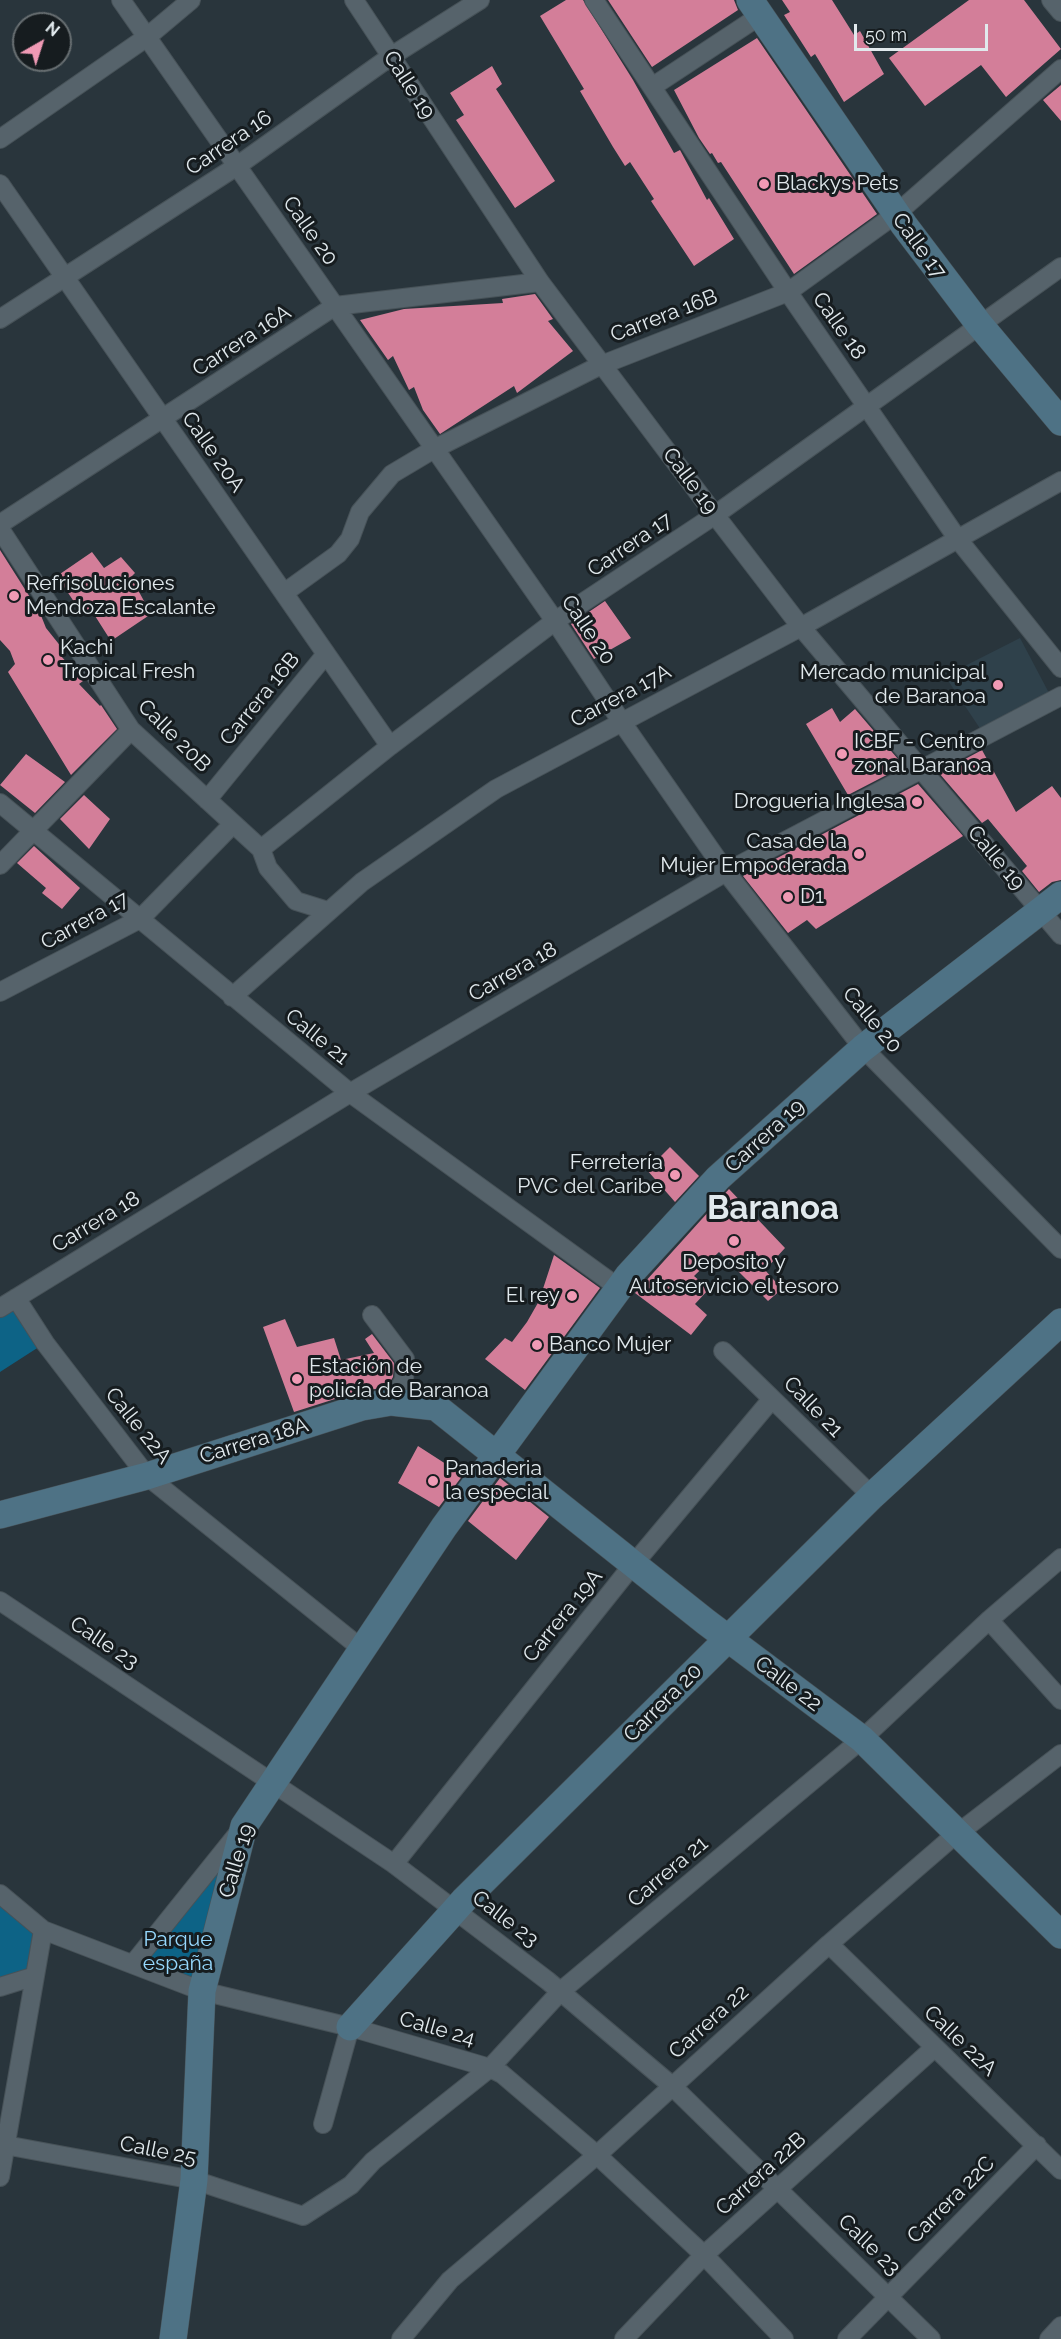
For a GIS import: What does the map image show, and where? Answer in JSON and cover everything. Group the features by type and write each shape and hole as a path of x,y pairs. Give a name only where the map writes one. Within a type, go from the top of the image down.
{"main road":[{"name":"Calle 17","path":"755,8 896,214 979,324 1061,422"},
{"name":"Carrera 19","path":"497,1455 619,1288 718,1178 863,1048 1051,904"},
{"name":"Carrera 20","path":"350,2027 455,1909 728,1638 872,1496 1061,1322"},
{"name":"Carrera 18A","path":"0,1515 147,1476 362,1407 391,1402 436,1407 497,1455"},
{"name":"Calle 22","path":"497,1455 728,1638 862,1739 1061,1935"},
{"name":"Calle 19","path":"173,2339 194,2180 202,1991 244,1826 444,1527 497,1455"}],"street":[{"name":"Calle 20","path":"121,0 555,621 726,872 863,1048 1061,1249"},
{"path":"0,139 147,37 191,0"},
{"name":"Calle 19","path":"354,0 540,282 715,515 801,627 920,770 1051,904 1061,935"},
{"name":"Carrera 16","path":"0,319 237,166 390,57 480,0"},
{"name":"Calle 18","path":"594,0 788,292 957,538 1061,668"},
{"path":"1051,0 1061,12"},
{"path":"652,87 755,8"},
{"name":"Carrera 16B","path":"284,593 338,554 350,539 360,512 392,474 434,449 603,364 788,292 896,214 1061,69"},
{"name":"Calle 20A","path":"0,184 390,746"},
{"name":"Carrera 17","path":"261,849 390,746 555,621 715,515 1061,267"},
{"name":"Carrera 16A","path":"0,524 335,306 540,282"},
{"name":"Carrera 17A","path":"232,997 362,882 496,789 801,627 1061,481"},
{"name":"Calle 20B","path":"0,529 131,730 261,849 268,868 296,901 328,911"},
{"name":"Carrera 16B","path":"207,800 326,654"},
{"name":"Carrera 18","path":"0,1308 350,1093 726,872 1061,696"},
{"path":"0,865 131,730"},
{"name":"Calle 21","path":"0,803 350,1093 619,1288"},
{"name":"Carrera 17","path":"0,992 140,919 233,824"},
{"name":"Calle 22A","path":"16,1298 45,1343 147,1476 362,1649"},
{"path":"372,1315 405,1359 404,1380 391,1402"},
{"name":"Calle 21","path":"723,1351 872,1496"},
{"name":"Carrera 19A","path":"394,1864 634,1564 771,1400"},
{"name":"Carrera 21","path":"303,2216 351,2185 373,2161 490,2068 561,1991 862,1739 989,1620 1061,1558"},
{"name":"Calle 23","path":"0,1600 394,1864 561,1991 672,2085 931,2339"},
{"path":"989,1620 1061,1700"},
{"name":"Carrera 22","path":"401,2339 450,2280 597,2156 672,2085 829,1944 957,1834 1061,1754"},
{"path":"133,1964 244,1826"},
{"name":"Calle 24","path":"0,1894 43,1930 202,1991 350,2027 490,2068 502,2074 597,2156 704,2255 784,2339"},
{"path":"0,2177 3,2144 43,1930"},
{"name":"Calle 22A","path":"829,1944 1061,2170"},
{"path":"0,1988 35,1976"},
{"name":"Carrera 20","path":"323,2124 350,2027"},
{"name":"Carrera 22B","path":"624,2339 704,2255 934,2048"},
{"name":"Calle 25","path":"3,2144 194,2180 303,2216"},
{"name":"Carrera 22C","path":"847,2339 1037,2145"},
{"path":"1049,2339 1061,2325"}],"shaded area":[{"name":"Mercado municipal de Baranoa","path":"1020,638 1049,693 981,730 945,676"}],"green space":[{"path":"16,1298 45,1343 0,1372 0,1308"},
{"name":"Parque españa","path":"235,1842 202,1991 133,1964"},
{"path":"0,1898 41,1941 35,1976 0,1986"}],"building":[{"path":"566,0 583,0 633,80 674,153 680,150 707,200 709,198 734,239 694,266 651,201 654,199 630,162 625,166 613,147 580,91 584,89 540,16"},
{"path":"608,0 734,0 738,10 652,67"},
{"path":"782,0 832,0 854,35 860,31 884,74 844,102 815,54 811,57 784,15 790,12"},
{"path":"969,0 1024,0 1061,49 1006,97 981,65 925,106 889,58"},
{"path":"757,38 877,214 794,274 721,162 718,163 699,138 674,90"},
{"path":"492,66 502,84 496,89 555,181 515,208 456,120 464,115 450,93"},
{"path":"1061,85 1061,121 1043,100"},
{"path":"535,294 553,319 548,321 573,351 517,393 514,386 440,434 423,410 414,387 409,390 393,356 388,360 360,320 404,309 503,303 502,299"},
{"path":"0,550 40,613 46,628 66,653 61,656 83,681 79,684 101,705 117,729 71,775 8,672 15,664 10,651 0,640"},
{"path":"92,552 104,568 121,557 135,573 131,577 151,614 111,641 90,608 82,614 57,576"},
{"path":"605,601 631,638 594,659 571,624"},
{"path":"832,708 840,722 855,709 904,766 848,795 806,724"},
{"path":"982,750 1016,812 1052,786 1061,798 1061,880 1052,882 1039,892 1022,871 1027,866 988,819 982,823 939,773"},
{"path":"26,754 65,782 35,813 0,785"},
{"path":"918,784 963,836 816,929 807,920 788,933 743,876"},
{"path":"84,795 110,819 89,849 60,819"},
{"path":"34,846 80,888 62,909 42,893 46,888 17,863"},
{"name":"Ferretería PVC del Caribe","path":"670,1147 699,1176 675,1202 647,1170"},
{"path":"729,1189 785,1248 765,1270 782,1289 768,1301 719,1252 694,1276 709,1289 695,1304 707,1315 691,1335 635,1293"},
{"path":"554,1255 600,1288 525,1390 485,1359 505,1338 512,1342 527,1322 539,1301"},
{"path":"285,1319 297,1347 334,1338 341,1360 374,1353 365,1339 372,1334 394,1363 393,1377 387,1387 357,1392 294,1412 263,1327"},
{"name":"Panaderia la especial","path":"418,1446 463,1475 439,1507 398,1483"},
{"path":"500,1478 549,1517 516,1560 468,1521"}],"place":[{"name":"Blackys Pets","path":"764,184"},
{"name":"Refrisoluciones Mendoza Escalante","path":"14,596"},
{"name":"Kachi Tropical Fresh","path":"48,660"},
{"name":"Mercado municipal de Baranoa","path":"998,685"},
{"name":"ICBF - Centro zonal Baranoa","path":"842,754"},
{"name":"Drogueria Inglesa","path":"917,802"},
{"name":"Casa de la Mujer Empoderada","path":"859,854"},
{"name":"D1","path":"788,897"},
{"name":"Ferretería PVC del Caribe","path":"675,1175"},
{"name":"Deposito y Autoservicio el tesoro","path":"734,1241"},
{"name":"El rey","path":"572,1296"},
{"name":"Banco Mujer","path":"537,1345"},
{"name":"Estación de policía de Baranoa","path":"297,1379"},
{"name":"Panaderia la especial","path":"433,1481"}],"district":[{"name":"Baranoa","path":"773,1209"}]}
